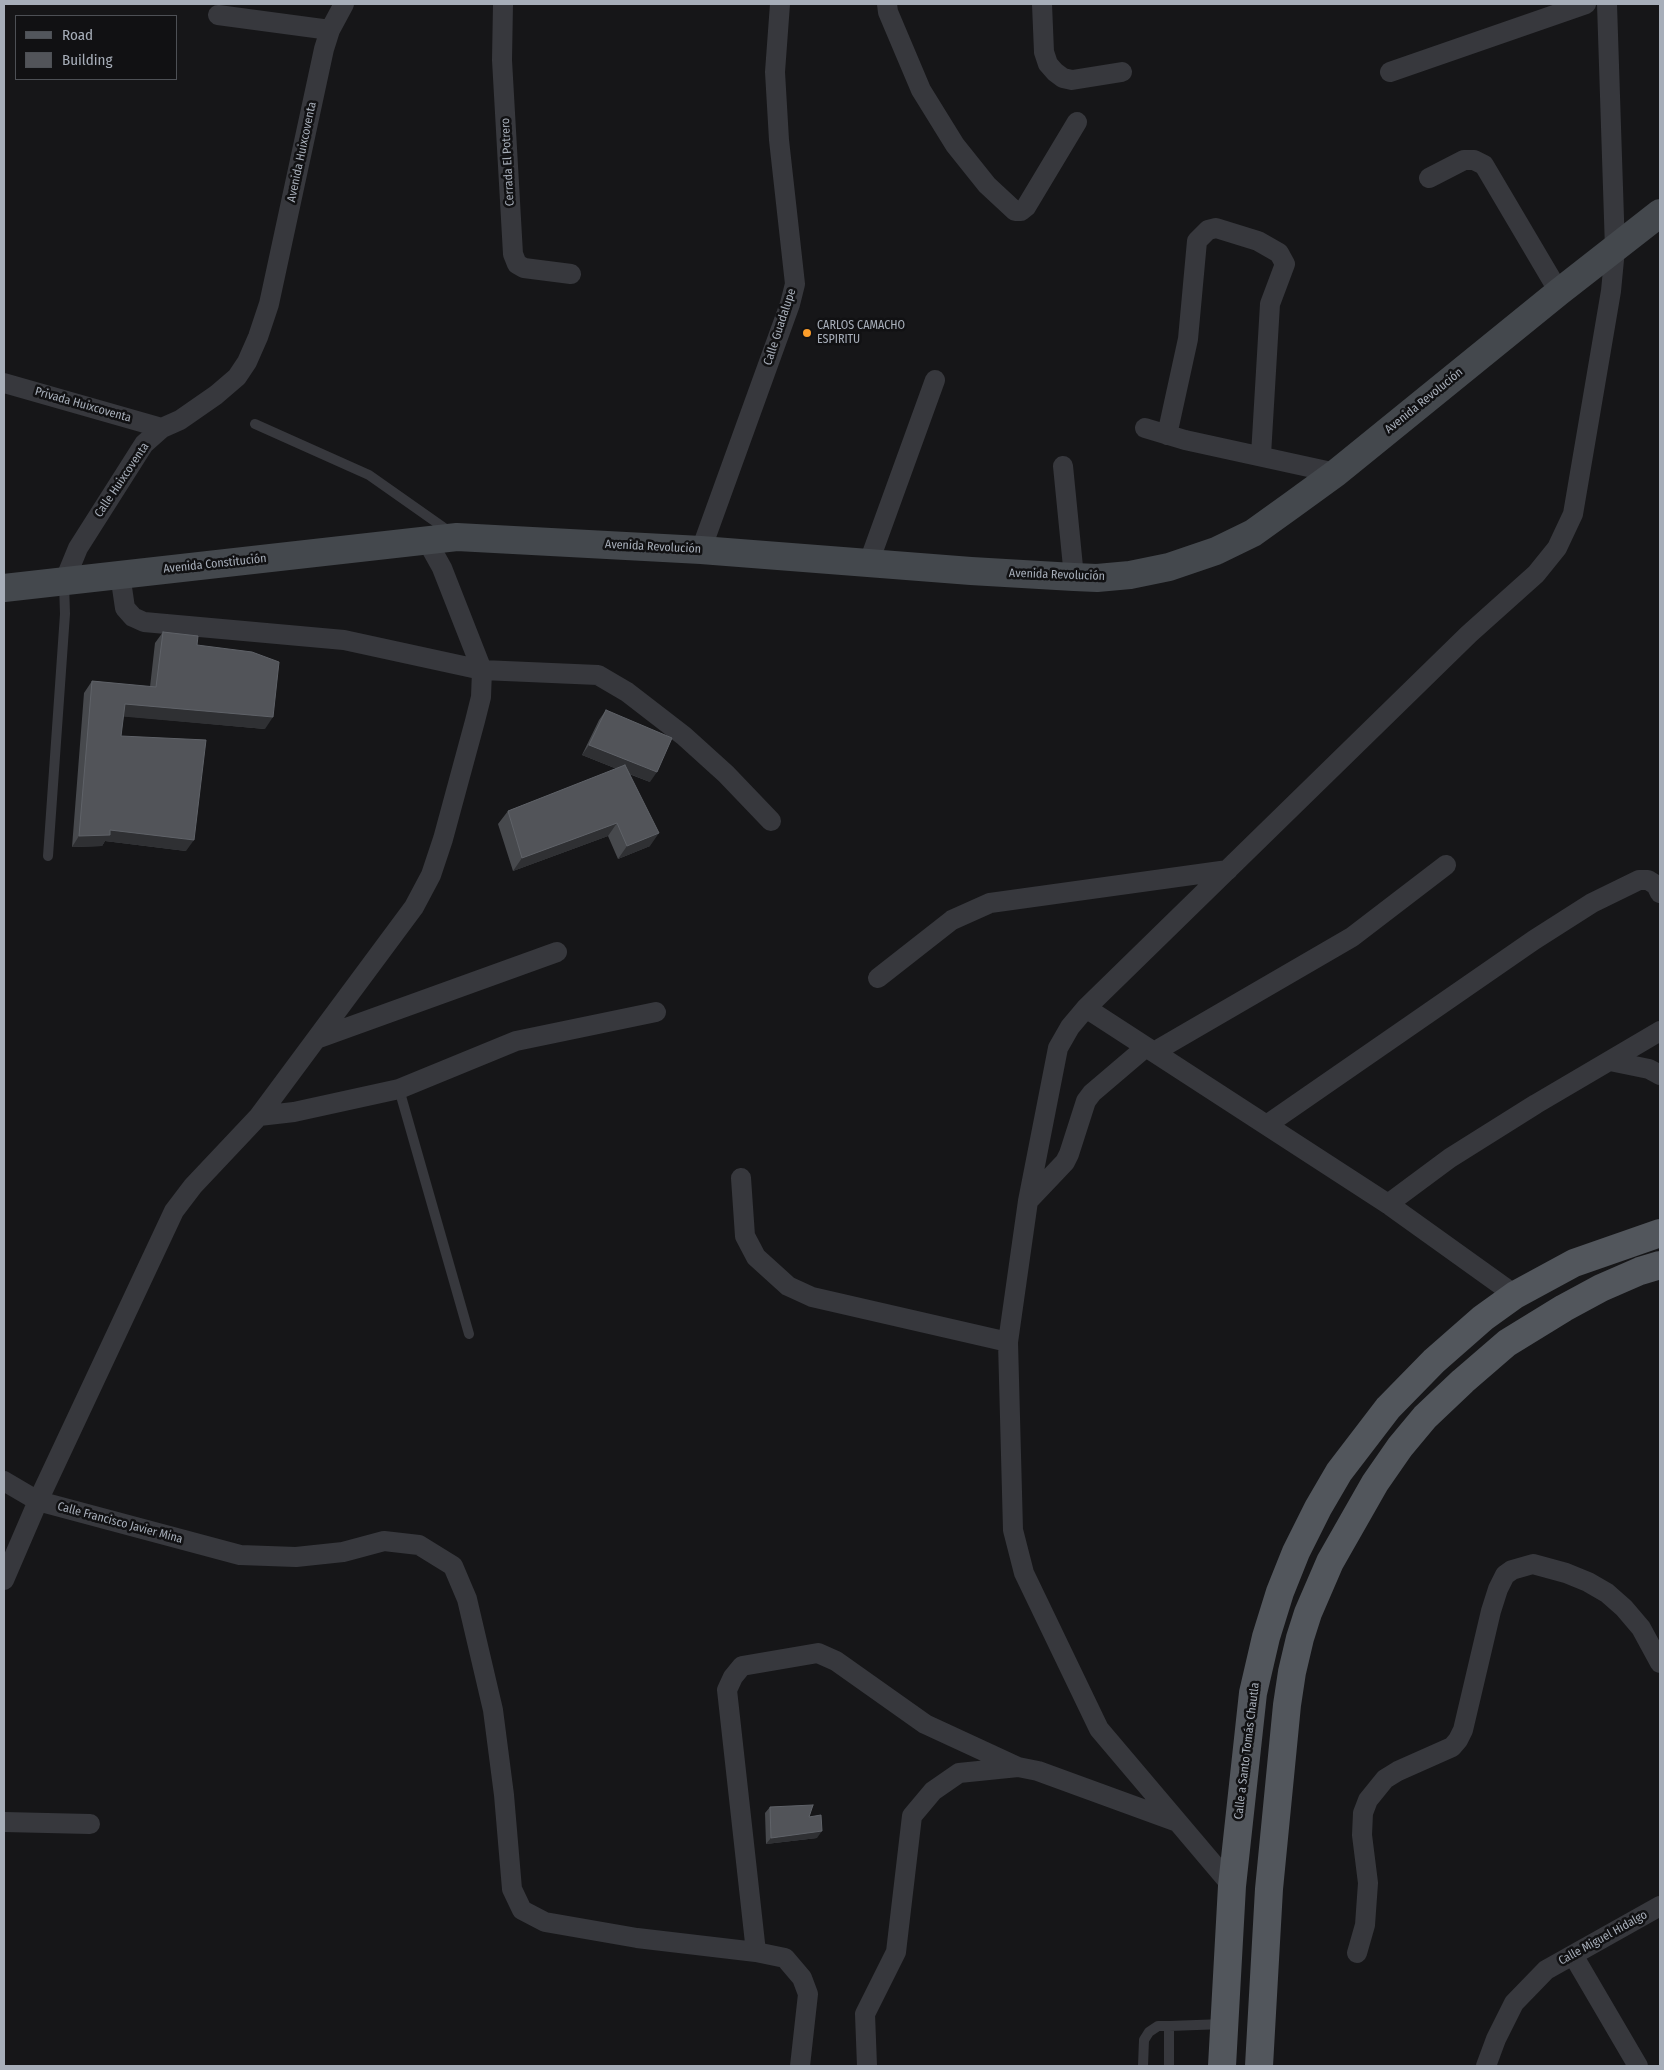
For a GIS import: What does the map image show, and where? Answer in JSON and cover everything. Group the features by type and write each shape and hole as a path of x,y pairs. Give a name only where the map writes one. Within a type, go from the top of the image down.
{"main road":[{"name":"Calle a Santo Tomás Chautla","path":"1222,2066 1232,1886 1253,1693 1266,1637 1280,1592 1296,1552 1318,1508 1340,1472 1388,1408 1458,1340 1515,1295 1574,1264 1660,1232"},
{"path":"1259,2066 1269,1889 1287,1705 1292,1672 1308,1613 1330,1562 1375,1483 1400,1447 1425,1417 1463,1381 1508,1343 1564,1308 1601,1288 1640,1271 1660,1265"}],"street":[{"name":"Avenida Huixcoventa","path":"269,304 322,58 330,30 344,4"},
{"name":"Cerrada El Potrero","path":"503,4 502,60 513,254 517,264 524,268 571,274"},
{"name":"Calle Guadalupe","path":"702,550 790,304 795,284 779,140 775,72 780,4"},
{"path":"887,4 888,12 921,90 955,145 987,185 1016,211 1026,208 1077,122"},
{"path":"1042,4 1044,52 1048,64 1055,72 1063,78 1072,80 1122,72"},
{"path":"1390,72 1586,4"},
{"path":"1232,1886 1099,1729 1024,1573 1013,1530 1008,1342 1028,1201 1058,1048 1070,1027 1086,1008 1469,634 1536,574 1557,548 1573,514 1611,291 1615,250 1607,4"},
{"path":"218,15 330,30"},
{"path":"1429,178 1464,160 1474,160 1484,165 1559,292"},
{"name":"Avenida Revolución","path":"427,542 457,537 702,550 869,562 971,572 1097,578 1130,575 1189,562 1252,533 1336,473 1559,292 1660,213"},
{"path":"1167,435 1188,339 1197,241 1208,230 1216,228 1258,241 1279,253 1285,264 1270,304 1261,456"},
{"name":"Calle Huixcoventa","path":"64,582 78,548 144,444 162,428 197,409 237,377 247,362 258,338 269,304"},
{"path":"869,562 935,380"},
{"name":"Privada Huixcoventa","path":"4,383 162,428"},
{"path":"1145,428 1184,440 1336,473"},
{"path":"1063,466 1074,577"},
{"path":"4,1580 38,1501 174,1211 193,1186 259,1116 414,907 431,875 444,839 481,697 482,670 442,568 427,542"},
{"name":"Avenida Constitución","path":"4,588 427,542"},
{"path":"120,574 124,608 132,617 144,622 344,640 482,670 598,674 615,683 684,736 726,774 771,821"},
{"path":"1028,1201 1065,1162 1070,1154 1086,1101 1092,1093 1150,1050 1352,938 1446,865"},
{"path":"878,978 952,920 990,903 1228,870"},
{"path":"1268,1124 1534,940 1592,903 1639,880 1648,880 1656,885 1660,893"},
{"path":"316,1039 557,952"},
{"path":"1086,1008 1268,1124 1388,1204 1515,1295"},
{"path":"259,1116 294,1112 400,1090 516,1041 656,1012"},
{"path":"1388,1204 1450,1158 1660,1031"},
{"path":"1610,1061 1649,1069 1660,1075"},
{"path":"741,1178 745,1236 756,1256 788,1286 812,1297 1008,1342"},
{"name":"Calle Francisco Javier Mina","path":"4,1481 38,1501 240,1555 296,1557 343,1552 384,1541 419,1545 453,1566 467,1599 493,1710 504,1795 512,1889 522,1910 545,1922 619,1935 756,1952 785,1958 802,1978 808,1994 800,2066"},
{"path":"1357,1953 1365,1925 1368,1883 1362,1835 1363,1813 1368,1800 1385,1779 1398,1771 1452,1748 1458,1740 1464,1730 1491,1611 1498,1589 1505,1576 1512,1570 1533,1564 1566,1573 1608,1593 1641,1628 1660,1663"},
{"path":"756,1952 727,1690 733,1677 742,1666 818,1653 836,1660 925,1724 1018,1767 1038,1771 1176,1821"},
{"path":"866,2066 865,2014 896,1952 912,1816 933,1791 959,1773 1018,1767"},
{"path":"4,1822 90,1824"},
{"name":"Calle Miguel Hidalgo","path":"1486,2066 1496,2038 1514,2003 1546,1970 1660,1906"},
{"path":"1573,1955 1638,2066"}],"lane":[{"path":"255,424 368,475 457,537"},
{"path":"48,856 65,614 64,582"},
{"path":"400,1090 468,1334"},
{"path":"1143,2066 1144,2040 1149,2032 1158,2026 1225,2024"},
{"path":"1169,2026 1169,2066"}],"building":[{"path":"163,632 198,636 197,645 252,652 279,662 273,717 125,704 121,736 206,740 194,840 110,830 110,835 79,836 92,681 156,687"},
{"path":"606,710 672,738 657,772 589,745"},
{"path":"625,765 659,833 627,846 617,823 522,858 508,811"},
{"path":"813,1805 809,1817 821,1815 822,1831 771,1838 770,1807"}],"place":[{"name":"CARLOS CAMACHO ESPIRITU","path":"807,333"}]}
